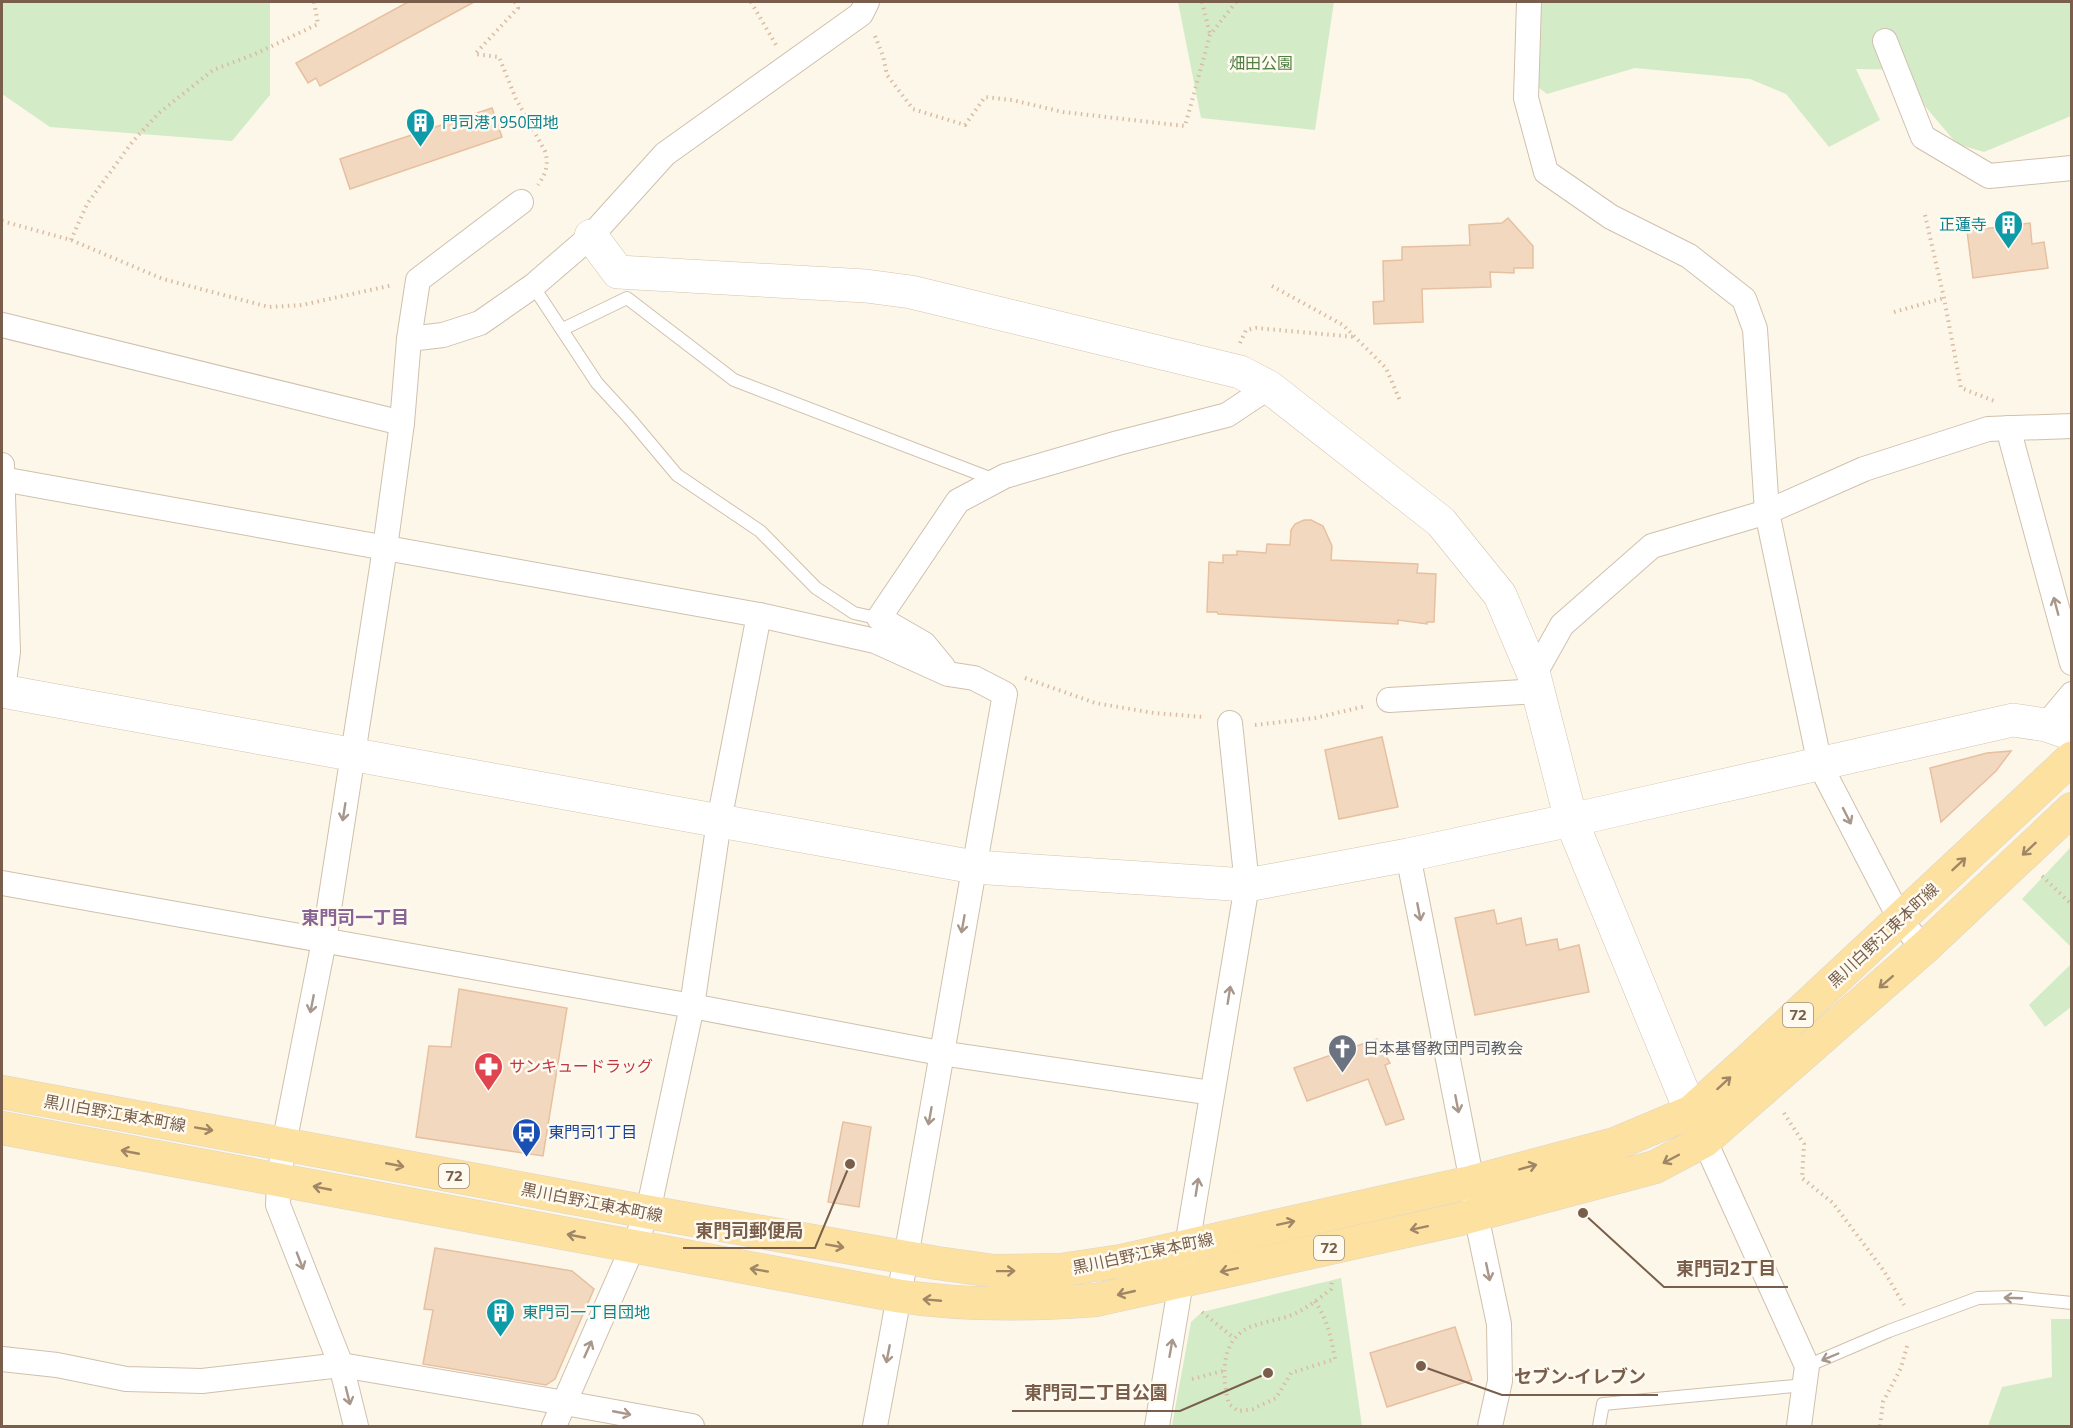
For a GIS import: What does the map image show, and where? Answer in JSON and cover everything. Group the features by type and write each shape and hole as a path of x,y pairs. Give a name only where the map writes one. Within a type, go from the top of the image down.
{"main road":[{"name":"黒川白野江東本町線","path":"2,1092 906,1258 994,1271 1061,1270 1121,1261 1472,1182 1615,1144 1691,1112 2072,758"},
{"name":"黒川白野江東本町線","path":"2,1128 932,1301 1041,1305 1189,1293 1655,1167 1704,1141 1923,949 2072,809"}],"street":[{"path":"1529,2 1526,98 1546,172 1611,217 1689,256 1744,299 1755,329 1767,512 1820,765 1900,919 1923,949"},
{"path":"409,339 443,335 480,323 533,286 591,236 665,154 789,66 864,8"},
{"path":"1885,41 1923,137 1989,176 2072,168"},
{"path":"356,1426 341,1365 278,1205 279,1180 324,941 386,548 402,423 409,339 418,280 521,202"},
{"path":"591,236 618,272 866,286 911,292 1240,372 1269,387 1440,522 1500,595 1536,683 1571,820 1691,1112 1806,1376 1798,1426"},
{"path":"2,325 402,423"},
{"path":"948,674 924,644 879,618 958,501 1005,476 1118,443 1227,415 1269,387"},
{"path":"1536,683 1562,624 1652,546 1767,512 1864,469 1988,429 2072,426"},
{"path":"2016,428 2072,663"},
{"path":"874,1426 906,1258 940,1053 974,867 1005,694 974,678 948,674 875,641 759,615 386,548 2,473 8,652 2,692 974,867 1247,885 1408,855 1571,820 2013,720 2059,730 2072,694"},
{"path":"554,1426 648,1212 692,1006 719,821 759,615"},
{"path":"1389,700 1536,683"},
{"path":"1157,1426 1189,1293 1188,1245 1247,885 1230,723"},
{"path":"1408,855 1472,1182 1476,1215 1499,1324 1500,1381 1490,1426"},
{"path":"2,883 692,1006 940,1053 1212,1093"},
{"path":"7,1366 57,1365 126,1379 202,1381 341,1365 692,1426"}],"lane":[{"path":"533,286 597,383 677,475 760,531 816,588 854,613 881,619"},
{"path":"563,329 627,298 734,380 996,480"},
{"path":"1599,1426 1604,1404 1806,1376 1911,1324 1978,1298 2013,1297 2072,1303"}],"path":[{"path":"71,240 87,204 133,141 159,113 213,70 255,54 318,24 314,2"},
{"path":"515,2 518,8 475,54 499,57 516,99 548,160 547,172 521,202"},
{"path":"751,2 789,66"},
{"path":"1202,2 1210,35"},
{"path":"864,8 883,56 887,75 914,109 965,125 985,97 1012,100 1063,112 1185,126 1210,35 1236,2"},
{"path":"1925,215 1962,388 2020,413 2016,428"},
{"path":"2,221 71,240 163,279 269,307 302,305 418,280"},
{"path":"1272,286 1343,325 1386,368 1401,403"},
{"path":"1894,312 1944,298"},
{"path":"1232,370 1246,330 1256,328 1356,337"},
{"path":"1005,694 1015,674 1095,703 1154,713 1223,720 1241,727 1315,718 1389,700"},
{"path":"2036,870 2072,905"},
{"path":"1779,1108 1787,1116 1804,1144 1802,1178 1833,1203 1884,1271 1912,1318 1901,1368 1883,1402 1880,1426"},
{"path":"1315,1301 1331,1334 1335,1359 1291,1373 1276,1398 1253,1409 1238,1411 1228,1404 1224,1388 1223,1364 1234,1338 1252,1325 1279,1320 1299,1312 1331,1289 1333,1273"},
{"path":"1189,1293 1234,1338"}],"green space":[{"path":"2,2 270,2 270,95 232,141 50,127 2,94"},
{"name":"畑田公園","path":"1178,2 1334,2 1315,130 1201,118"},
{"path":"1538,2 2071,2 2071,116 1984,152 1957,144 1913,92 1909,70 1856,69 1880,120 1829,147 1786,94 1750,79 1635,68 1547,94 1538,87"},
{"path":"2071,847 2071,947 2022,899"},
{"path":"2071,964 2071,1007 2045,1027 2029,1005"},
{"path":"1341,1278 1362,1426 1172,1425 1191,1322 1202,1312"},
{"path":"2051,1319 2071,1319 2071,1426 1988,1426 2002,1387 2052,1377"}],"building":[{"path":"408,2 474,2 320,86 316,78 308,83 296,63"},
{"name":"門司港1950団地","path":"492,108 502,137 350,189 340,159"},
{"path":"1508,218 1533,246 1533,268 1514,268 1514,273 1490,272 1491,287 1422,289 1423,322 1374,324 1373,302 1384,301 1383,261 1402,260 1402,247 1470,245 1469,225 1502,223"},
{"name":"正蓮寺","path":"2030,223 2032,244 2044,242 2048,268 1973,278 1967,231"},
{"path":"1311,520 1323,526 1332,546 1331,560 1418,564 1417,573 1436,574 1434,622 1427,622 1427,624 1398,620 1398,624 1207,612 1209,562 1223,563 1223,555 1237,555 1237,551 1266,553 1267,544 1290,545 1291,530 1295,524"},
{"path":"1382,737 1398,807 1339,819 1325,750"},
{"path":"2011,751 1996,771 1941,822 1930,768 1987,753"},
{"path":"1494,910 1497,924 1521,918 1526,945 1557,939 1559,950 1579,945 1589,992 1475,1015 1455,918"},
{"name":"サンキュードラッグ","path":"459,989 567,1008 543,1156 416,1137 429,1046 451,1047"},
{"name":"日本基督教団門司教会","path":"1377,1039 1390,1063 1385,1065 1404,1119 1386,1125 1368,1079 1307,1101 1294,1068"},
{"path":"843,1122 871,1127 859,1207 828,1202"},
{"name":"東門司一丁目団地","path":"435,1248 572,1271 594,1289 555,1379 546,1385 423,1364 433,1310 424,1309"},
{"path":"1455,1327 1472,1380 1387,1407 1370,1353"}],"place":[{"name":"門司港1950団地","path":"421,148"},
{"name":"正蓮寺","path":"2008,250"},
{"name":"日本基督教団門司教会","path":"1342,1074"},
{"name":"サンキュードラッグ","path":"488,1092"},
{"name":"東門司1丁目","path":"527,1158"},
{"name":"東門司郵便局","path":"850,1164"},
{"name":"東門司2丁目","path":"1583,1213"},
{"name":"東門司一丁目団地","path":"501,1338"},
{"name":"セブン-イレブン","path":"1421,1366"},
{"name":"東門司二丁目公園","path":"1268,1373"}],"district":[{"name":"東門司一丁目","path":"355,918"}]}
